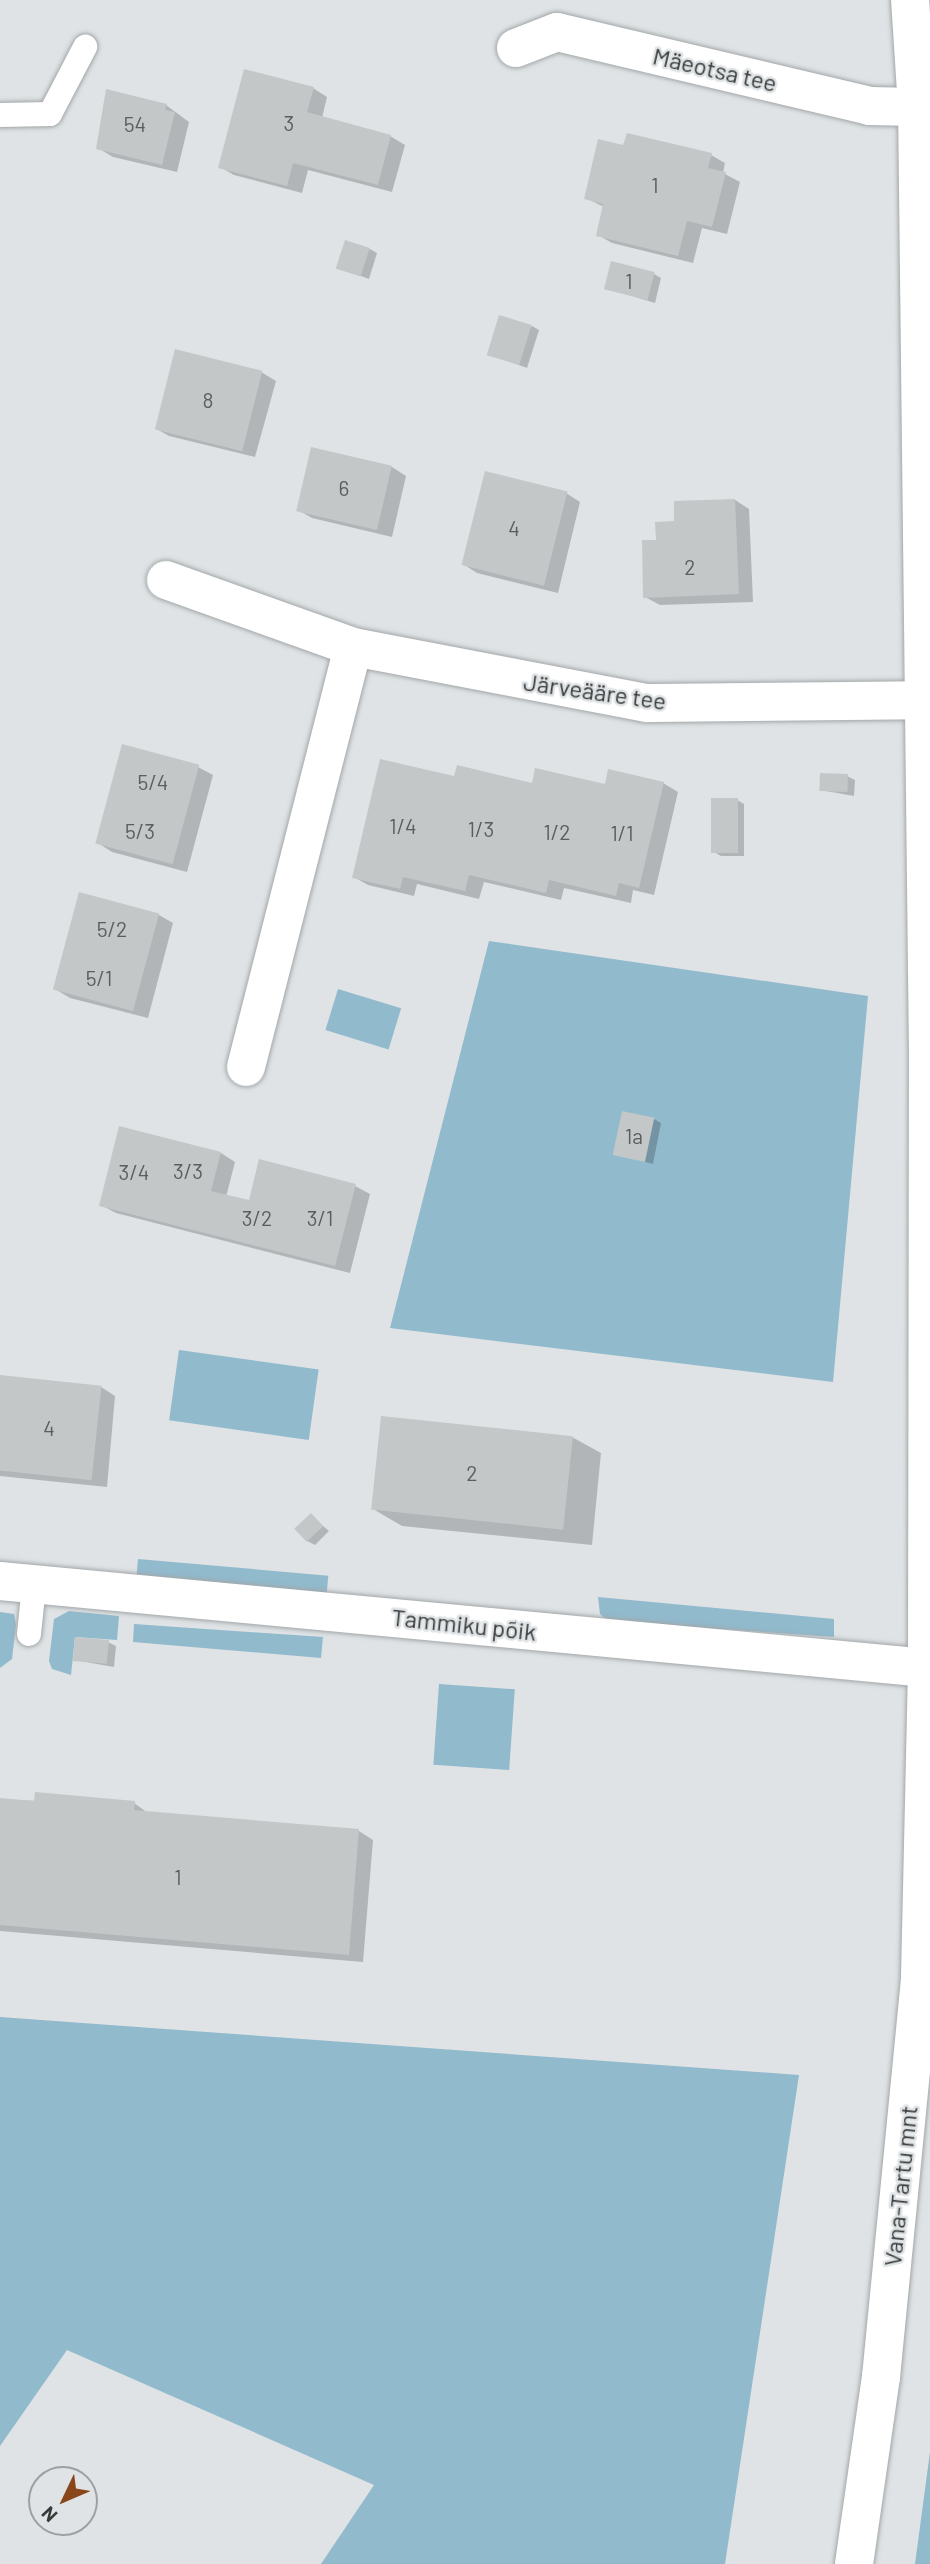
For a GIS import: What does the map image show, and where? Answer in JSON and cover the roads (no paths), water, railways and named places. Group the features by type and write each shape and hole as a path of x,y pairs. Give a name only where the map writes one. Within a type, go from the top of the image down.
{"street":[{"name":"Vana-Tartu mnt","path":"854,2564 881,2377 920,1977 927,1668 924,700 917,107 910,0"},
{"name":"Mäeotsa tee","path":"516,48 557,32 870,106 917,107"},
{"name":"Järveääre tee","path":"166,580 354,647 647,703 924,700"},
{"path":"246,1067 354,647"},
{"name":"Tammiku põik","path":"17,1583 927,1668"}],"lane":[{"path":"0,115 51,114 85,47"},
{"path":"17,1583 29,1634"}]}
